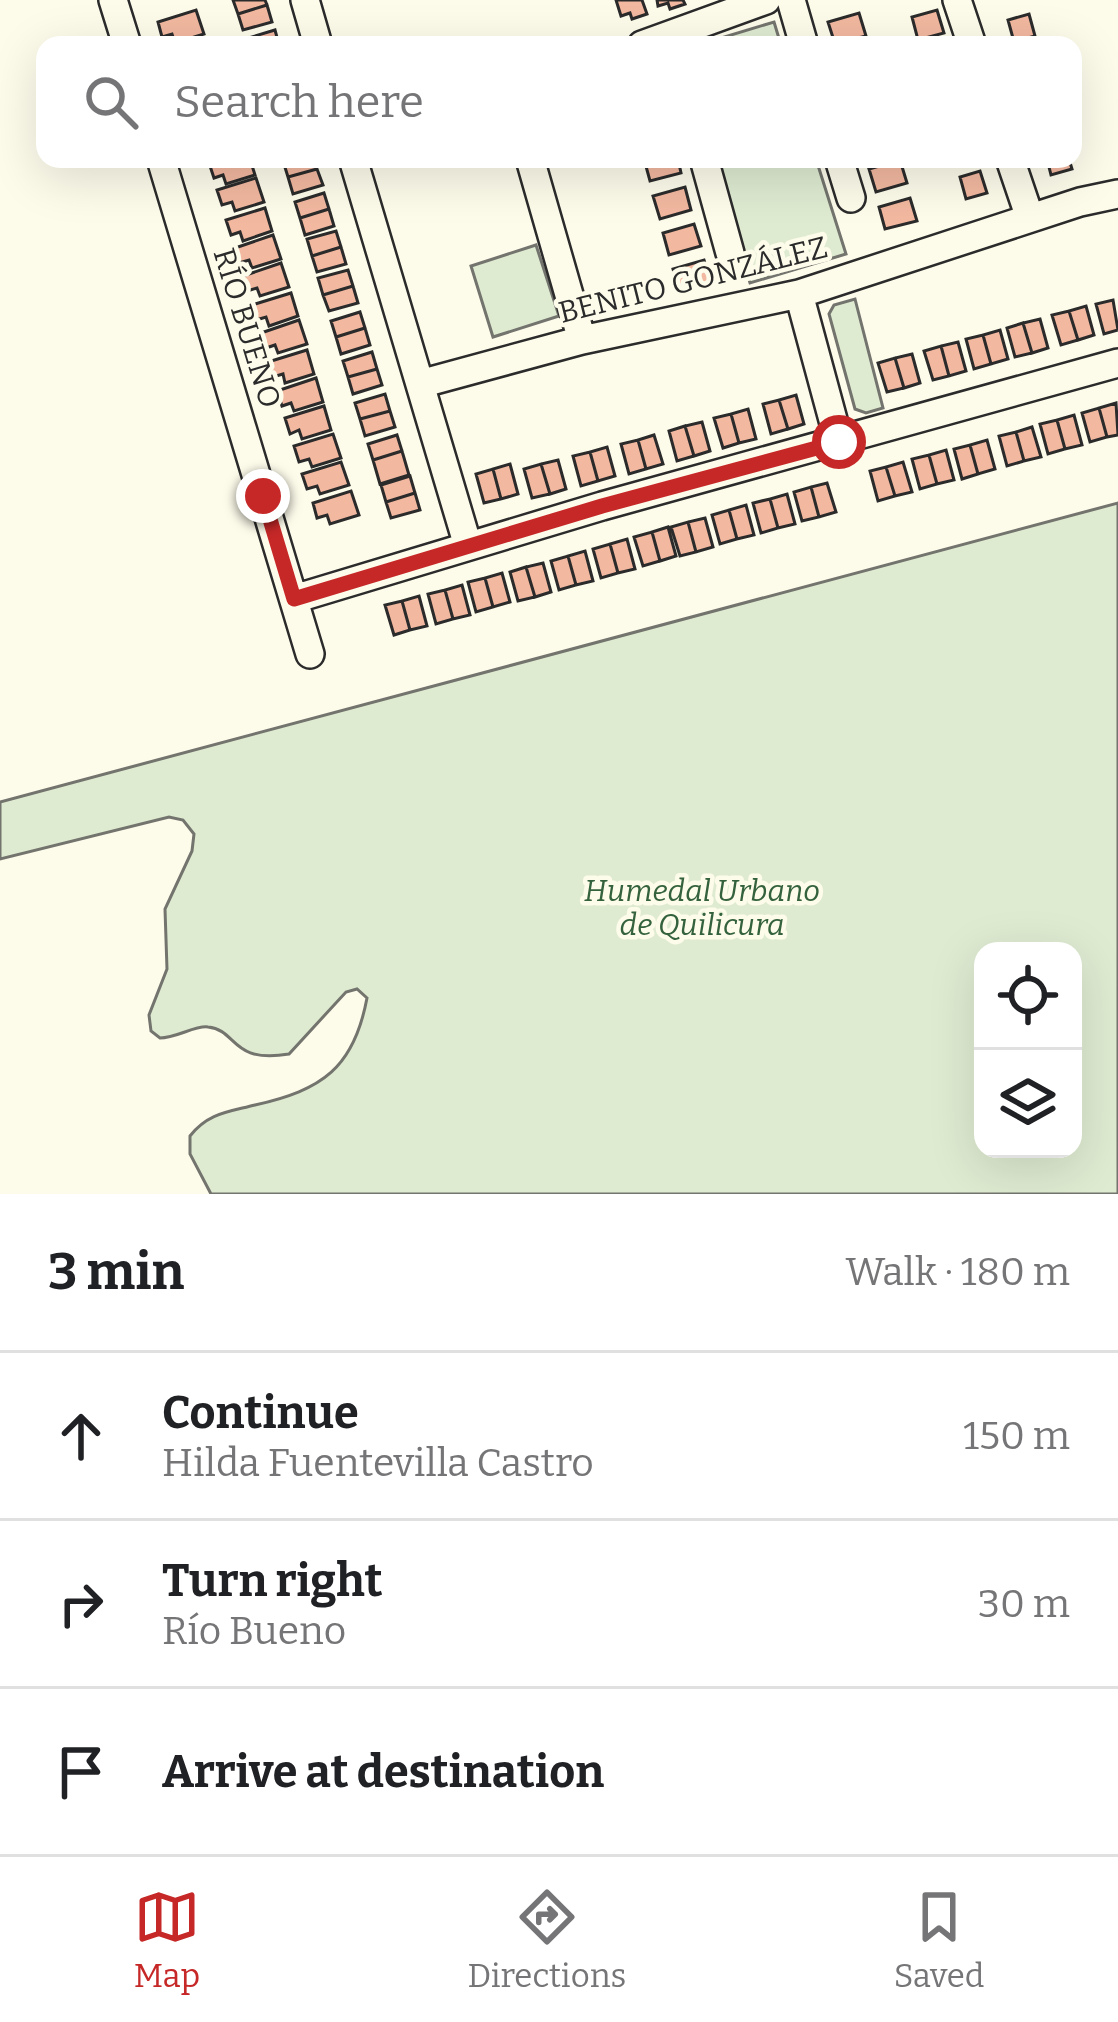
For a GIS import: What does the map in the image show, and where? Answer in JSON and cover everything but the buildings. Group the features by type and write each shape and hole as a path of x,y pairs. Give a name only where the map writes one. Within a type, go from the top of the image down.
{"street":[{"path":"114,0 124,36"},
{"path":"305,0 315,36"},
{"path":"676,36 711,9 766,0"},
{"path":"791,0 801,36"},
{"path":"957,0 969,36"},
{"name":"RÍO BUENO","path":"164,168 310,654"},
{"path":"355,168 468,546"},
{"path":"533,168 582,340"},
{"path":"706,168 730,254"},
{"path":"842,168 850,198"},
{"path":"1013,168 1030,218"},
{"name":"BENITO GONZÁLEZ","path":"420,384 582,340 799,294 1118,194"},
{"path":"799,294 839,442"},
{"path":"294,599 1118,363"}],"green space":[{"path":"774,22 778,36 728,36"},
{"path":"715,168 819,168 846,254 750,283"},
{"path":"536,245 559,316 493,337 471,266"},
{"path":"855,299 883,408 866,413 855,409 829,314 834,305"},
{"name":"Humedal Urbano de Quilicura","path":"1118,503 1118,1194 211,1194 190,1154 190,1136 211,1118 299,1092 331,1072 353,1042 367,998 357,989 346,992 289,1054 245,1051 218,1029 208,1027 160,1038 151,1031 149,1015 167,969 165,909 192,851 194,834 183,820 169,817 0,859 0,802"}],"route":[{"path":"263,496 294,599 602,506 839,442"}]}
